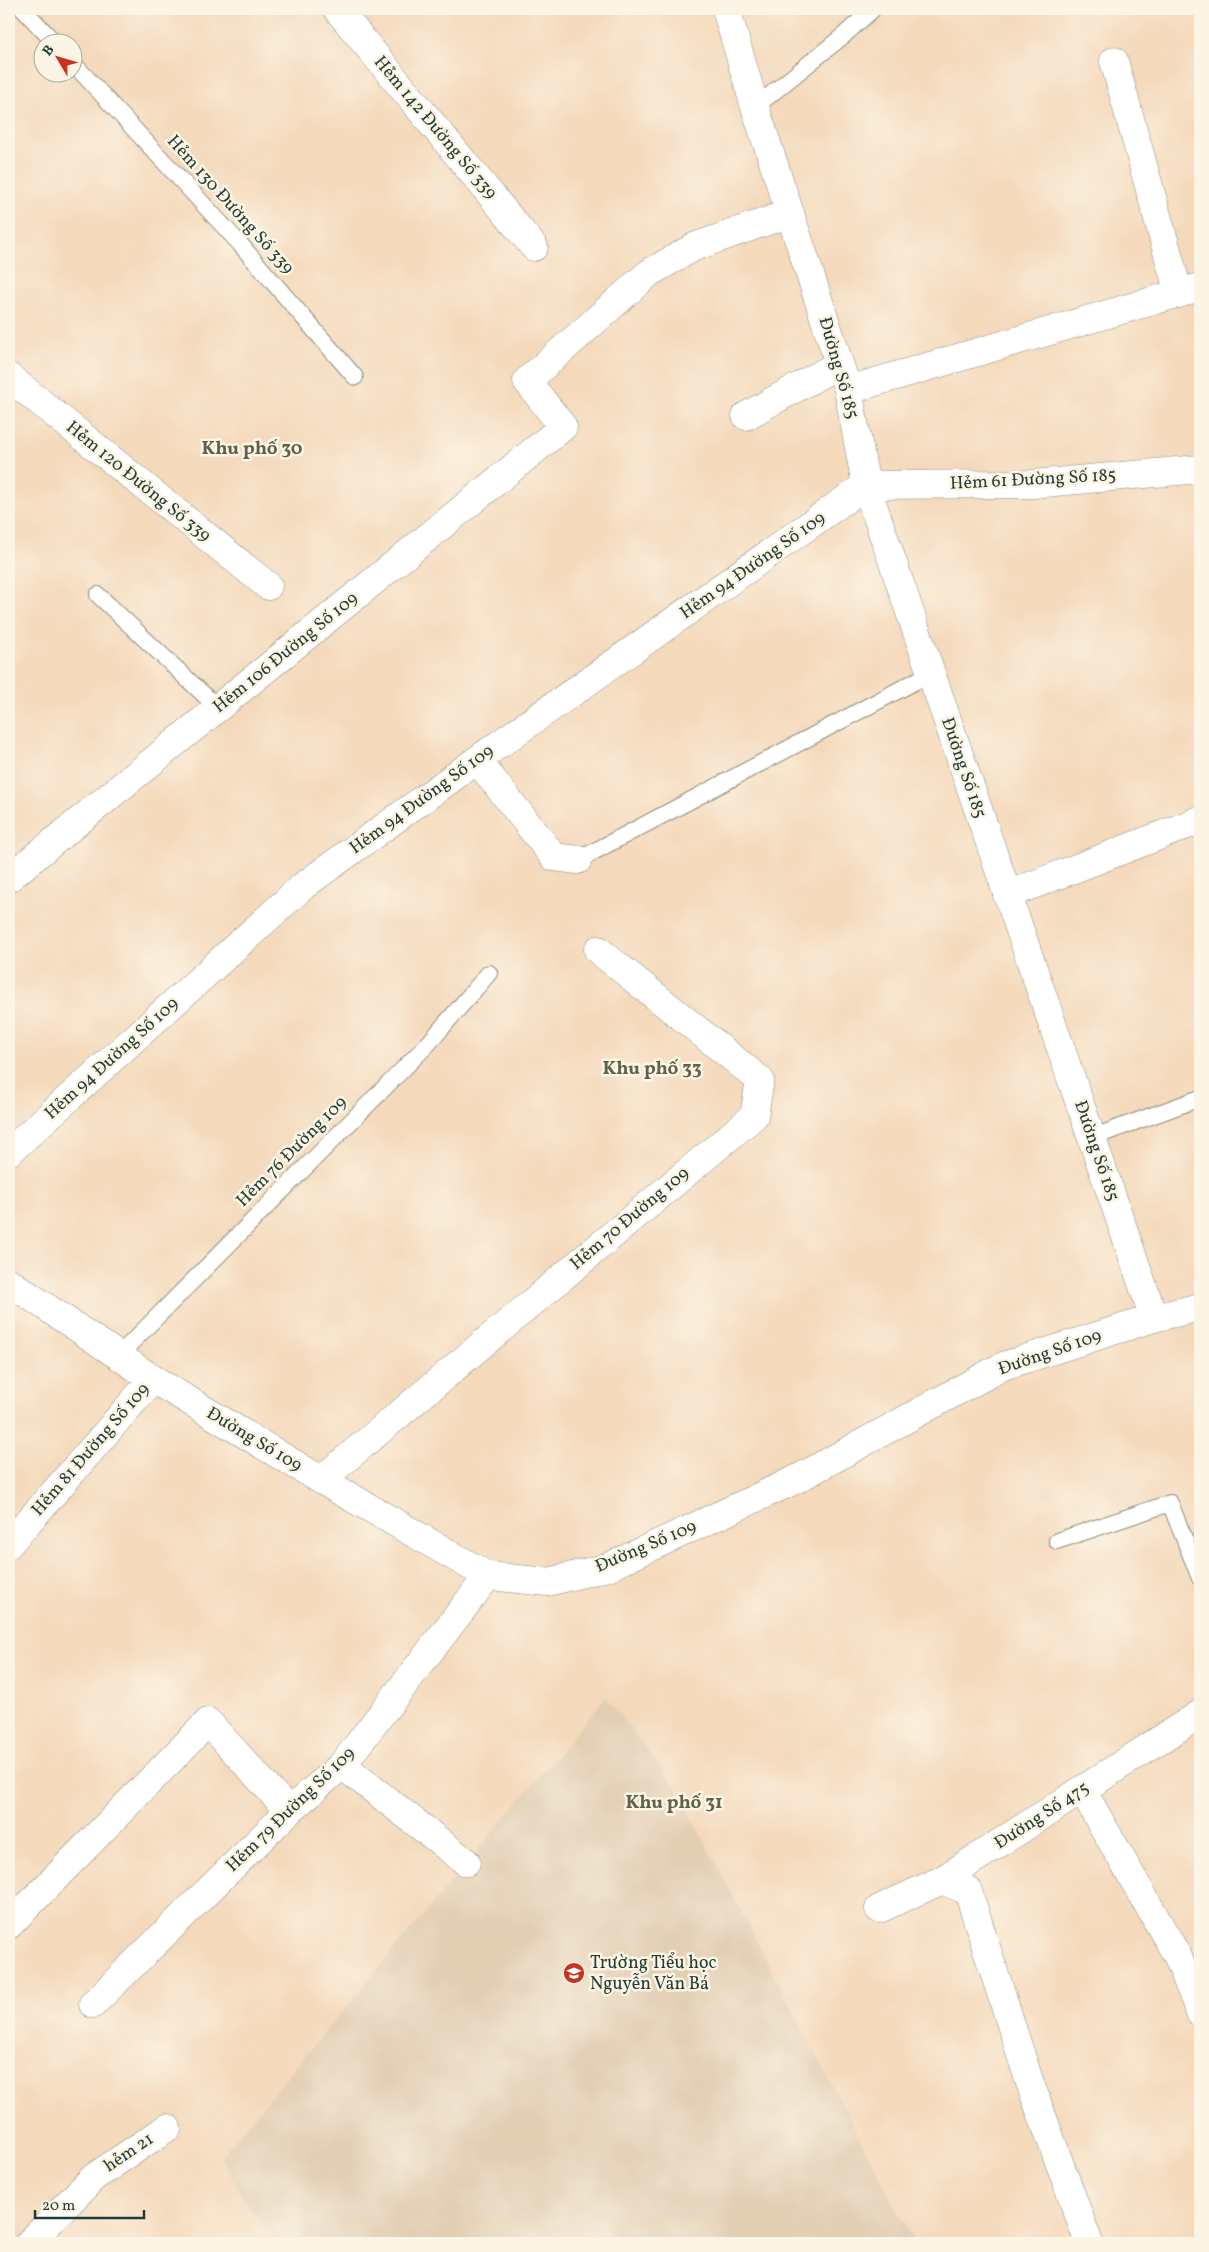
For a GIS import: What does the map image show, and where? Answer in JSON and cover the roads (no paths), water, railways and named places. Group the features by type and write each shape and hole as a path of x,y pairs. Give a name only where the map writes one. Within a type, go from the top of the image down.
{"street":[{"name":"Hẻm 142 Đường Số 339","path":"337,9 534,247"},
{"name":"Đường Số 185","path":"726,9 755,107 848,390 866,486 1154,1318"},
{"path":"848,390 1190,290 1114,61"},
{"name":"Hẻm 106 Đường Số 109","path":"9,878 563,427 527,381 649,273 694,247 790,213"},
{"path":"746,416 839,364"},
{"name":"Hẻm 120 Đường Số 339","path":"9,377 268,586"},
{"name":"Hẻm 61 Đường Số 185","path":"866,486 1033,484 1200,469"},
{"name":"Hẻm 94 Đường Số 109","path":"9,1152 303,886 477,760 866,486"},
{"path":"477,760 554,857 578,860"},
{"path":"1007,895 1200,820"},
{"name":"Hẻm 70 Đường 109","path":"320,1480 754,1116 760,1080 598,950"},
{"name":"Đường Số 109","path":"9,1282 153,1379 320,1480 488,1576 548,1582 608,1567 797,1479 1003,1366 1154,1318 1200,1307"},
{"name":"Hẻm 81 Đường Số 109","path":"9,1544 153,1379"},
{"name":"Hẻm 79 Đường Số 109","path":"93,2004 289,1811 342,1765 488,1576"},
{"name":"Đường Số 475","path":"879,1909 942,1880 1200,1714"},
{"path":"9,1925 208,1722 289,1811"},
{"path":"342,1765 466,1862"},
{"path":"1082,1790 1178,1957 1200,2013"},
{"path":"942,1880 968,1891 1030,2083 1089,2243"},
{"name":"hẻm 21","path":"29,2243 94,2177 167,2128"}],"lane":[{"path":"23,9 45,32"},
{"path":"755,107 843,36 873,9"},
{"name":"Hẻm 130 Đường Số 339","path":"82,73 240,244 355,377"},
{"path":"98,595 218,708"},
{"path":"578,860 931,673"},
{"name":"Hẻm 76 Đường 109","path":"118,1355 428,1044 489,973"},
{"path":"1091,1138 1200,1098"},
{"path":"1057,1541 1170,1503 1200,1578"}],"place":[{"name":"Trường Tiểu học Nguyễn Văn Bá","path":"574,1973"}],"district":[{"name":"Khu phố 30","path":"252,449"},
{"name":"Khu phố 33","path":"652,1069"},
{"name":"Khu phố 31","path":"674,1803"}]}
